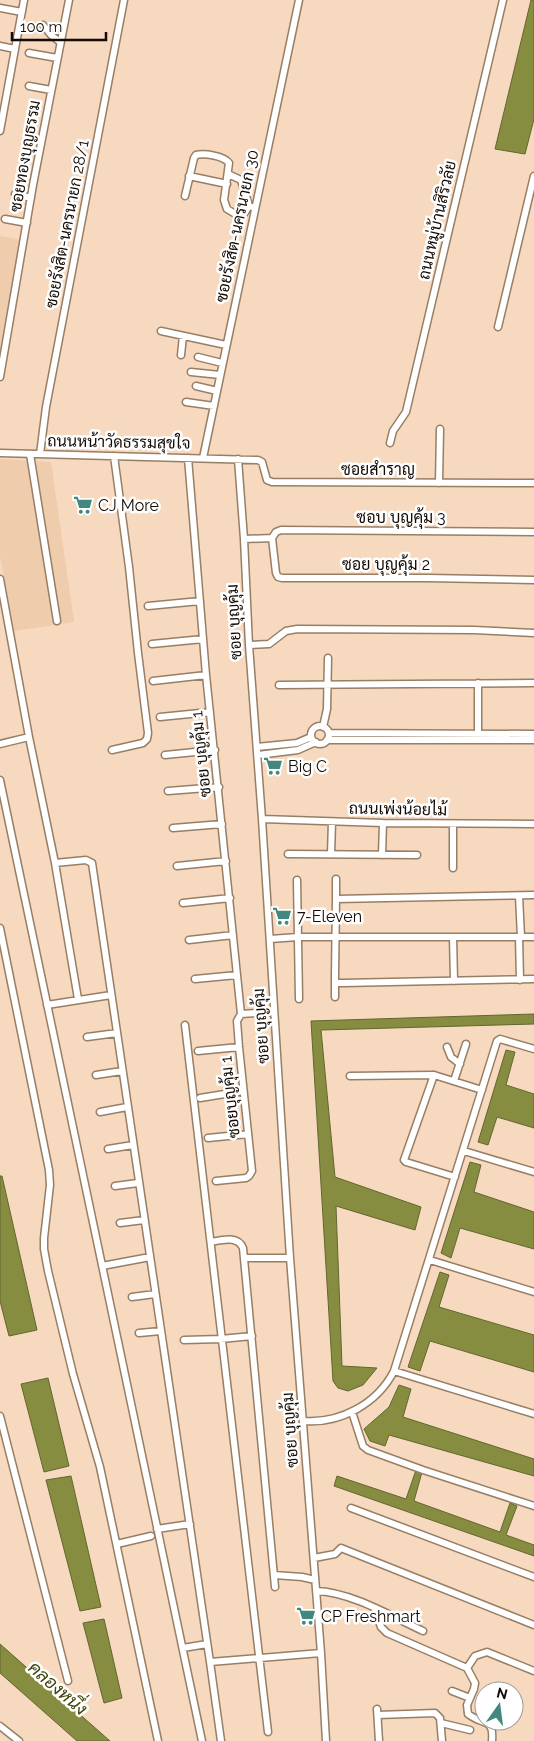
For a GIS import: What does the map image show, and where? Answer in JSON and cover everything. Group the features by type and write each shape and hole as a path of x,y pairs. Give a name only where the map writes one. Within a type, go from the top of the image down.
{"street":[{"path":"0,131 24,0"},
{"name":"ซอยทองบุญธรรม","path":"0,377 31,198 69,0"},
{"name":"ซอยรังสิต-นครนายก 28/1","path":"40,454 46,407 124,0"},
{"name":"ซอยรังสิต-นครนายก 30","path":"203,458 252,207 299,0"},
{"name":"ถนนหมู่บ้านสิริวลัย","path":"390,443 393,431 406,412 503,0"},
{"path":"0,8 22,12"},
{"path":"43,24 51,35 60,42"},
{"path":"0,46 15,49"},
{"path":"29,53 57,58"},
{"path":"0,84 8,86"},
{"path":"29,86 51,90"},
{"path":"184,196 194,158 199,154 228,161 224,200 227,210 237,215 243,215 252,207 241,180 228,174"},
{"path":"189,176 226,184"},
{"path":"498,327 534,176"},
{"path":"15,194 31,198"},
{"path":"5,219 27,223"},
{"path":"161,331 226,345"},
{"path":"181,355 183,336"},
{"path":"198,357 222,363"},
{"path":"191,372 220,375"},
{"path":"196,386 217,391"},
{"path":"186,402 214,406"},
{"path":"439,483 440,429"},
{"name":"ถนนหน้าวัดธรรมสุขใจ","path":"0,453 238,459"},
{"path":"30,454 57,621"},
{"path":"112,750 143,743 147,739 148,734 129,566 114,456"},
{"name":"ซอย บุญคุ้ม 1","path":"188,458 206,676 230,898 239,1018"},
{"name":"ซอยสำราญ","path":"238,459 261,461 266,478 272,482 534,483"},
{"name":"ซอย บุญคุ้ม","path":"238,459 290,1258 314,1558 326,1741"},
{"name":"ซอบ บุญคุ้ม 3","path":"244,539 272,538 276,532 281,530 534,532"},
{"name":"ซอย บุญคุ้ม 2","path":"272,538 276,573 278,577 282,578 534,580"},
{"path":"0,579 55,863 78,999"},
{"path":"148,606 200,601"},
{"path":"249,645 269,644 286,632 297,629 474,630 534,633"},
{"path":"152,644 203,638"},
{"path":"323,726 327,709 328,658"},
{"path":"153,680 206,676"},
{"path":"478,683 478,734"},
{"path":"279,685 534,683"},
{"path":"160,717 210,712"},
{"path":"314,740 312,732 315,727 323,726"},
{"path":"323,726 329,732 534,734"},
{"path":"327,740 329,732"},
{"path":"0,744 30,737"},
{"path":"257,747 314,740 323,743 327,740 534,740"},
{"path":"258,755 298,750 314,740"},
{"path":"165,755 214,750"},
{"path":"0,780 202,1741"},
{"path":"168,791 219,787"},
{"name":"ถนนเพ่งน้อยไม้","path":"262,818 332,822 534,824"},
{"path":"331,854 332,822"},
{"path":"382,855 383,823"},
{"path":"173,828 222,824"},
{"path":"452,824 453,868"},
{"path":"288,854 417,855"},
{"path":"55,863 86,860 92,863 221,1741"},
{"path":"177,866 226,861"},
{"path":"335,997 336,879"},
{"path":"297,880 299,999"},
{"path":"336,899 534,895"},
{"path":"519,896 520,980"},
{"path":"183,903 230,898"},
{"path":"0,928 49,1170 50,1185 45,1224 45,1256 52,1294 100,1467 158,1741"},
{"path":"189,940 233,935"},
{"path":"270,939 298,937 534,937"},
{"path":"453,937 454,981"},
{"path":"195,979 236,975"},
{"path":"336,983 534,979"},
{"path":"47,1005 111,995"},
{"path":"239,1018 274,1012"},
{"name":"ซอยบุญคุ้ม 1","path":"216,1181 246,1178 252,1171 239,1047 239,1018"},
{"path":"185,1025 268,1732"},
{"path":"87,1037 116,1033"},
{"path":"303,1422 328,1421 352,1412 383,1389 394,1371 498,1039 534,1049"},
{"path":"454,1082 466,1044"},
{"path":"198,1052 239,1047"},
{"path":"447,1047 452,1057 460,1064"},
{"path":"96,1075 122,1071"},
{"path":"350,1076 434,1075 482,1090"},
{"path":"434,1075 404,1160 455,1177"},
{"path":"200,1098 244,1091"},
{"path":"100,1112 127,1108"},
{"path":"208,1138 248,1134"},
{"path":"108,1149 133,1145"},
{"path":"464,1151 534,1172"},
{"path":"115,1186 138,1183"},
{"path":"120,1223 144,1220"},
{"path":"211,1242 230,1239 239,1241 243,1248 275,1587"},
{"path":"102,1266 150,1257"},
{"path":"244,1258 290,1258"},
{"path":"430,1260 534,1292"},
{"path":"132,1297 155,1294"},
{"path":"139,1333 161,1331"},
{"path":"184,1340 252,1336"},
{"path":"394,1371 534,1414"},
{"path":"352,1412 363,1446 368,1450 422,1470 534,1506"},
{"path":"0,1416 68,1681"},
{"path":"351,1508 534,1577"},
{"path":"157,1529 190,1524"},
{"path":"117,1544 151,1536"},
{"path":"314,1558 335,1554 341,1548 534,1625"},
{"path":"274,1575 315,1580"},
{"path":"316,1591 328,1591 338,1594 423,1631"},
{"path":"375,1609 381,1627 387,1632 467,1668 475,1683 467,1705 468,1714 490,1724 492,1728 492,1741"},
{"path":"183,1648 207,1644"},
{"path":"467,1668 475,1656 487,1652 534,1670"},
{"path":"210,1662 321,1653"},
{"path":"452,1691 470,1698"},
{"path":"379,1741 377,1712 435,1713 440,1718 442,1741"},
{"path":"441,1723 470,1730"},
{"path":"0,1726 19,1741"}],"shaded area":[{"path":"531,0 534,0 534,119 525,154 495,149"},
{"path":"0,236 21,240 0,359"},
{"path":"0,459 51,462 74,622 14,631 0,556"},
{"path":"534,1014 534,1024 321,1030 335,1177 421,1207 415,1230 336,1206 342,1366 377,1368 363,1385 348,1391 338,1388 333,1381 311,1021"},
{"path":"506,1050 515,1052 506,1085 534,1094 534,1128 497,1117 488,1145 478,1142"},
{"path":"470,1162 481,1165 474,1192 534,1212 534,1249 460,1228 451,1258 441,1253"},
{"path":"0,1176 2,1176 37,1330 9,1336 0,1301"},
{"path":"440,1272 449,1275 439,1307 534,1335 534,1372 430,1341 420,1371 408,1367"},
{"path":"48,1378 69,1466 44,1472 21,1384"},
{"path":"399,1385 411,1389 403,1417 534,1459 534,1476 389,1435 385,1446 370,1441 364,1429 389,1407"},
{"path":"416,1470 422,1472 414,1501 500,1532 510,1503 517,1506 506,1535 534,1545 534,1556 334,1486 337,1476 406,1499"},
{"path":"71,1476 101,1607 80,1611 46,1480"},
{"path":"104,1619 122,1698 104,1703 83,1623"},
{"path":"0,1644 110,1741 77,1741 0,1673"}],"place":[{"name":"CJ More","path":"83,505"},
{"name":"Big C","path":"273,766"},
{"name":"7-Eleven","path":"282,916"},
{"name":"CP Freshmart","path":"306,1616"}],"water label":[{"name":"คลองหนึ่ง","path":"58,1688"}]}
